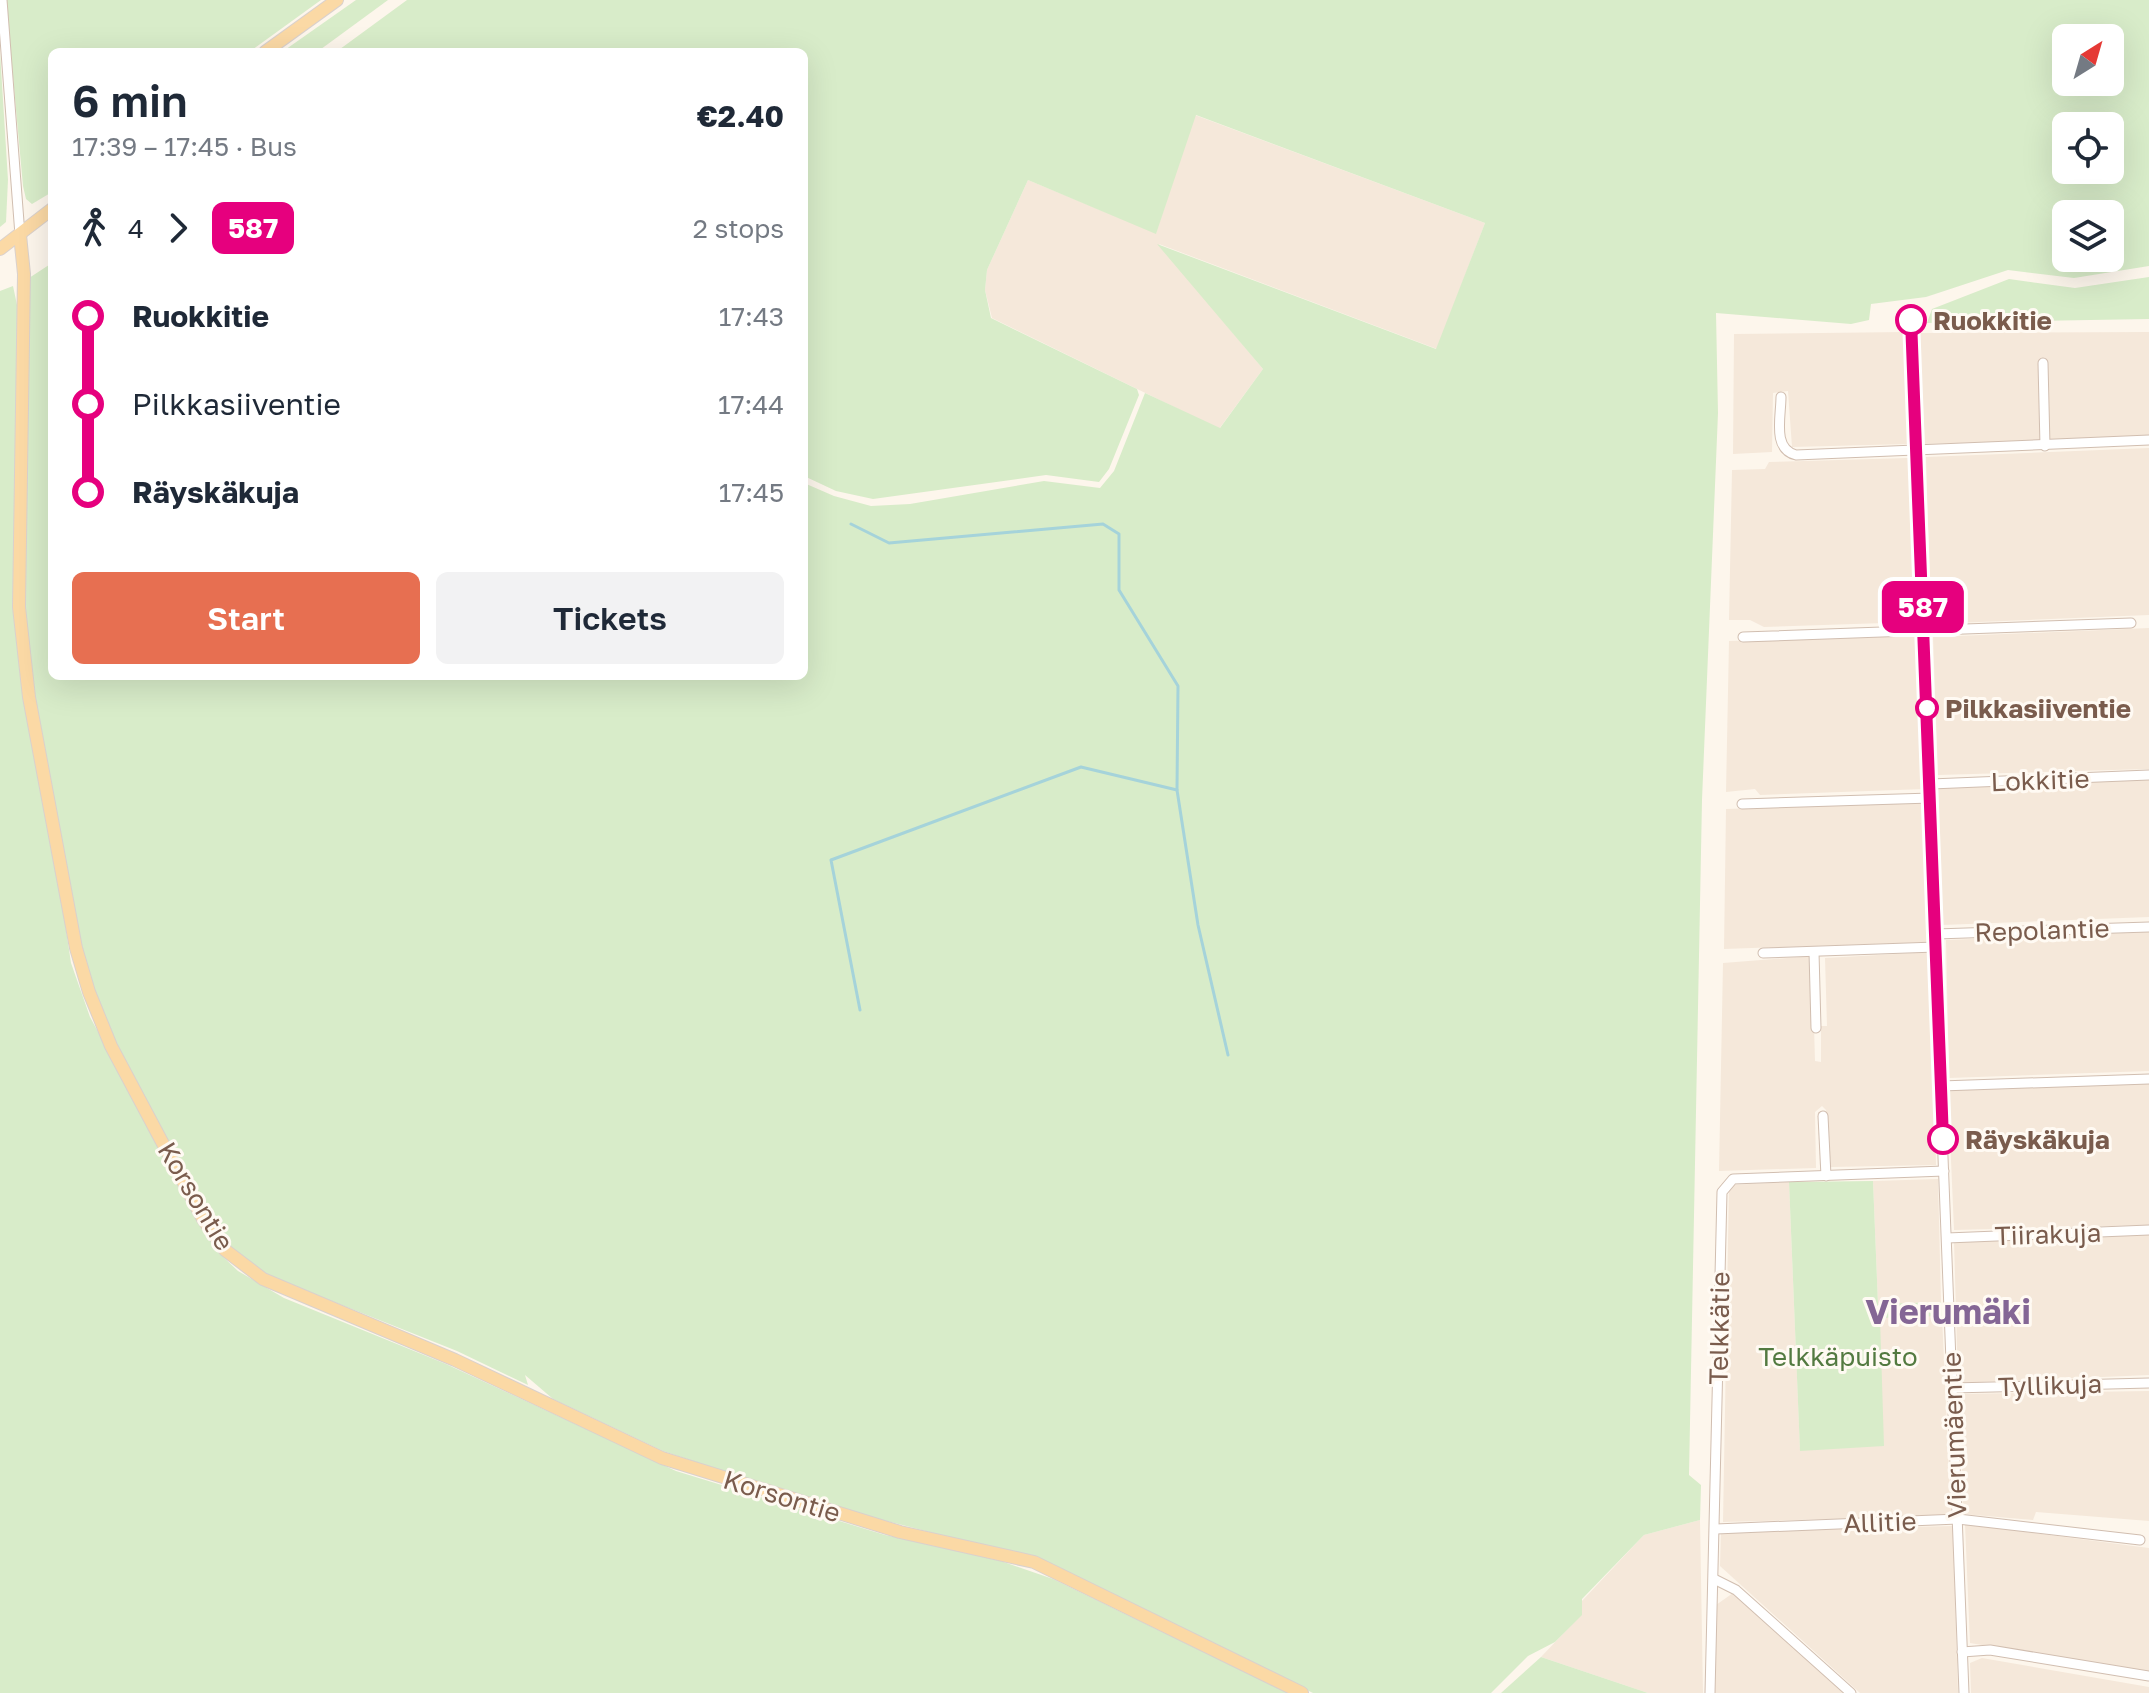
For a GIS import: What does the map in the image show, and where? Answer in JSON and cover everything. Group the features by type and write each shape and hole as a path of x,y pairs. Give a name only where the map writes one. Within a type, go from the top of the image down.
{"main road":[{"path":"271,48 337,0"},
{"path":"0,249 48,212"},
{"name":"Korsontie","path":"20,235 24,274 19,607 29,697 76,948 89,992 111,1046 203,1219 225,1250 263,1279 455,1360 662,1458 900,1532 1034,1562 1302,1693"}],"street":[{"name":"Korsontie","path":"2,0 20,235"},
{"name":"Vierumäentie","path":"1910,315 1931,784 1964,1693"},
{"path":"2043,363 2045,446"},
{"path":"1781,397 1781,444 1789,453 1917,452 2149,440"},
{"path":"1743,637 2131,623"},
{"name":"Lokkitie","path":"1931,784 2149,775"},
{"path":"1742,804 1931,798"},
{"name":"Repolantie","path":"1936,934 2149,927"},
{"name":"Repolantie","path":"1763,953 1936,947"},
{"path":"1814,952 1816,1028"},
{"path":"1941,1086 2149,1079"},
{"path":"1823,1116 1826,1176"},
{"name":"Telkkätie","path":"1710,1693 1722,1192 1733,1179 1944,1171"},
{"name":"Tiirakuja","path":"1947,1238 2149,1230"},
{"name":"Tyllikuja","path":"1952,1388 2149,1383"},
{"name":"Allitie","path":"1716,1529 1958,1519 2140,1540"},
{"path":"1714,1579 1752,1603 1851,1693"},
{"path":"1962,1652 1990,1650 2149,1676"}],"shaded area":[{"path":"1195,115 1485,223 1437,349 1159,244 1263,369 1219,429 992,318 985,290 987,270 1028,180 1156,233"},
{"path":"1905,332 1908,444 1792,447 1788,391 1773,393 1772,452 1733,454 1734,334"},
{"path":"2149,332 2149,438 1925,444 1919,333"},
{"path":"2149,448 2149,615 1931,624 1926,457"},
{"path":"1908,458 1915,622 1764,627 1750,620 1729,620 1732,470 1765,469 1769,462"},
{"path":"2149,628 2149,769 1938,775 1933,637"},
{"path":"1918,636 1925,789 1760,795 1755,789 1726,792 1729,641"},
{"path":"2149,780 2149,917 1942,925 1938,788"},
{"path":"1922,803 1931,942 1724,949 1726,809"},
{"path":"2149,932 2149,1071 1949,1078 1946,940"},
{"path":"1932,952 1936,1165 1831,1167 1826,1110 1822,1106 1815,1112 1816,1168 1719,1171 1723,963 1812,956 1815,1061 1821,1062 1821,1026 1827,1026 1825,958"},
{"path":"2149,1083 2149,1225 1954,1230 1948,1090"},
{"path":"1938,1179 1941,1302 1878,1304 1873,1181"},
{"path":"1789,1182 1800,1450 1880,1317 1942,1316 1951,1516 1723,1522 1729,1185"},
{"path":"2149,1234 2149,1375 1958,1383 1954,1241"},
{"path":"2149,1391 2149,1521 2036,1512 2033,1520 1963,1514 1960,1394"},
{"path":"1700,1520 1703,1693 1648,1693 1541,1657 1581,1615 1582,1601 1644,1535"},
{"path":"1965,1524 2149,1548 2149,1673 1970,1643"},
{"path":"1953,1526 1958,1693 1860,1693 1720,1566 1721,1531"},
{"path":"1733,1593 1843,1693 1715,1693 1716,1605"},
{"path":"1982,1658 2149,1687 2149,1693 1971,1693 1970,1663"}],"green space":[{"path":"6,0 321,0 255,48 48,48 48,194 32,204 26,199"},
{"path":"356,0 388,0 322,48 288,48"},
{"path":"407,0 2149,0 2149,266 2124,270 2124,200 2052,200 2052,272 2112,272 2074,278 2008,270 1926,297 1871,304 1869,320 1851,324 1716,313 1718,413 1702,800 1689,1475 1701,1485 1700,1520 1644,1535 1582,1599 1582,1615 1555,1642 1528,1656 1491,1693 1313,1693 1035,1559 836,1508 663,1451 553,1399 525,1375 528,1385 457,1351 269,1276 234,1253 213,1226 117,1047 94,994 81,947 48,789 21,607 29,278 48,266 48,680 808,680 808,485 871,506 910,504 1044,481 1100,488 1114,471 1145,393 1220,428 1263,369 1157,244 1436,349 1485,223 1196,115 1156,234 1028,180 987,270 985,290 991,318 1137,389 1139,395 1109,469 1099,482 1046,475 873,499 836,491 808,478 808,48 341,48"},
{"path":"0,52 8,180 6,222 0,227"},
{"path":"2149,277 2149,319 1927,323 1932,309 2009,279 2075,288"},
{"path":"13,286 20,319 18,607 71,963 90,1017 218,1252 238,1271 284,1298 446,1364 676,1471 885,1535 1001,1561 1053,1579 1288,1693 0,1693 0,291"},
{"name":"Telkkäpuisto","path":"1873,1181 1878,1304 1941,1302 1942,1316 1880,1318 1884,1446 1800,1451 1789,1182"},
{"path":"1541,1657 1648,1693 1501,1693"}],"waterway":[{"path":"851,524 889,543 1103,524 1119,534 1119,590 1178,686 1177,790 1198,925 1228,1055"},
{"path":"860,1010 831,860 1081,767 1177,790"}],"bus line":[{"name":"587","path":"1911,320 1943,1139"}],"place":[{"name":"Ruokkitie","path":"1911,320"},
{"name":"Pilkkasiiventie","path":"1927,708"},
{"name":"Räyskäkuja","path":"1943,1139"}],"district":[{"name":"Vierumäki","path":"1948,1311"}]}
